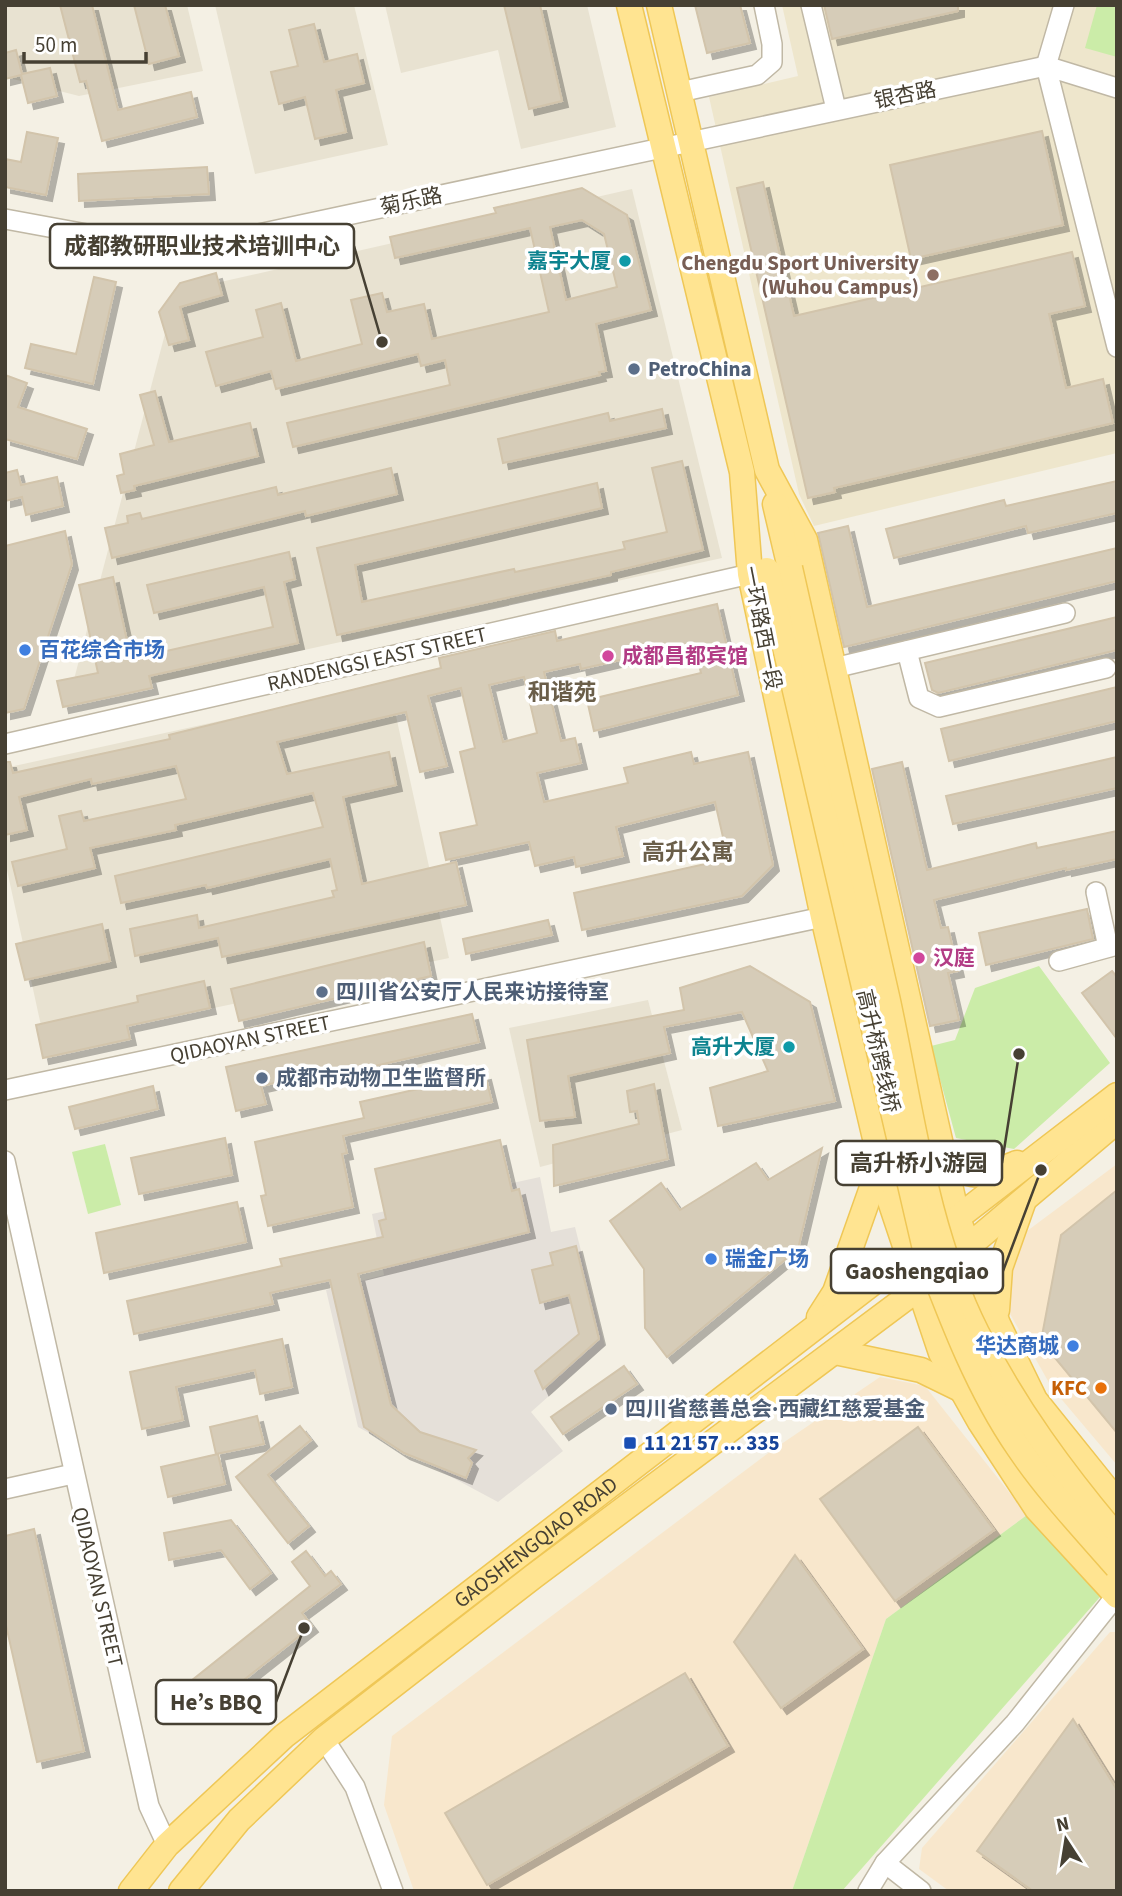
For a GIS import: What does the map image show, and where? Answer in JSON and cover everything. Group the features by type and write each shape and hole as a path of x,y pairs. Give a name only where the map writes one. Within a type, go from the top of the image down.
{"main road":[{"path":"629,5 742,472 769,570"},
{"path":"659,5 767,470 769,570"},
{"path":"767,470 804,540 957,1216 998,1324 1035,1400 1117,1502"},
{"name":"一环路西一段","path":"769,570 822,917 881,1162 919,1289 942,1353 962,1390 1037,1508 1117,1596"},
{"name":"高升桥跨线桥","path":"769,570 888,1003 913,1133 940,1238 976,1331 1017,1405 1061,1470 1117,1538"},
{"name":"高升桥跨线桥","path":"769,570 925,1249 960,1338 997,1415 1041,1479 1117,1567"},
{"path":"942,1152 959,1172 972,1176 992,1173 1021,1162 1066,1135 1117,1095"},
{"name":"GAOSHENGQIAO ROAD","path":"181,1891 239,1820 324,1739 522,1584 919,1289 1117,1121"},
{"name":"GAOSHENGQIAO ROAD","path":"131,1891 167,1845 284,1735 908,1253 1066,1135"},
{"path":"810,1329 835,1292 881,1162"},
{"path":"998,1324 1000,1268 1023,1202"},
{"path":"835,1352 921,1370 962,1390"}],"street":[{"path":"680,92 757,75 772,62 772,44 764,5"},
{"path":"811,5 835,109"},
{"path":"1065,5 1046,66 1117,347"},
{"name":"银杏路","path":"692,140 1046,66 1117,88"},
{"name":"菊乐路","path":"5,219 152,246 207,245 692,140"},
{"name":"RANDENGSI EAST STREET","path":"5,744 769,570"},
{"path":"834,668 1065,613"},
{"path":"907,651 919,698 939,707 1106,668"},
{"path":"1059,961 1112,946 1096,892"},
{"name":"QIDAOYAN STREET","path":"5,1090 822,917"},
{"name":"QIDAOYAN STREET","path":"5,1161 149,1806 167,1845"},
{"path":"5,1489 73,1474"},
{"path":"869,1890 885,1863 1015,1723 1117,1596"},
{"path":"324,1739 355,1787 393,1891"},
{"path":"885,1863 921,1891"}],"shaded area":[{"path":"5,5 187,5 203,71 79,96 5,77"},
{"path":"215,5 354,5 388,145 255,174"},
{"path":"385,5 587,5 616,127 521,149 498,50 401,73"},
{"name":"Chengdu Sport University (Wuhou Campus)","path":"782,5 1117,5 1117,453 814,526 799,494 709,97 798,76"},
{"path":"632,189 722,558 68,702 176,292"},
{"path":"389,684 449,958 45,1044 5,861 5,768"},
{"path":"648,1000 682,1130 540,1167 509,1028"},
{"name":"华达商城","path":"1117,1164 1117,1465 1052,1388 1005,1305 1015,1240"},
{"path":"540,1177 551,1232 575,1227 605,1346 531,1412 563,1451 498,1502 358,1427 326,1290 384,1275 372,1214"},
{"path":"880,1377 925,1386 1027,1515 886,1619 792,1891 414,1891 384,1805 392,1736 771,1451"},
{"path":"1110,1632 1117,1632 1117,1891 949,1891 919,1869 922,1848"}],"green space":[{"path":"1097,5 1117,5 1117,57 1085,48"},
{"path":"1039,966 1110,1063 1014,1149 956,1138 931,1046 955,1040 975,988"},
{"path":"105,1144 121,1205 88,1214 72,1152"},
{"path":"1027,1515 1100,1597 842,1891 792,1891 886,1619"}],"building":[{"path":"60,5 92,5 118,110 191,92 197,117 102,141 86,81 80,82"},
{"path":"134,5 165,5 179,56 149,64"},
{"path":"504,5 540,5 562,101 529,109"},
{"path":"695,5 740,5 750,43 707,53"},
{"path":"824,5 958,5 958,11 832,39"},
{"path":"314,24 324,62 357,54 364,83 336,90 346,132 315,139 305,97 279,104 271,72 298,66 289,30"},
{"path":"16,50 22,74 50,68 57,96 28,103 21,75 5,79 5,53"},
{"path":"1042,131 1063,225 911,259 890,165"},
{"path":"27,132 58,138 46,195 5,187 5,159 21,162"},
{"path":"207,167 209,194 79,201 78,174"},
{"path":"763,182 794,316 1072,252 1085,306 1049,314 1066,388 1103,379 1113,423 834,488 835,492 808,498 737,188"},
{"path":"582,188 627,215 651,310 596,324 606,371 599,372 600,375 293,447 287,423 450,385 445,360 421,366 418,354 276,389 271,371 216,386 206,352 263,337 256,310 281,303 296,361 362,344 351,300 382,293 387,312 424,304 432,339 549,312 530,228 395,258 390,237 496,213 494,208","holes":["582,220 604,234 617,287 566,300 550,227"]},
{"path":"216,273 222,295 180,307 189,340 169,345 159,312 180,283"},
{"path":"94,277 116,282 93,384 25,368 31,344 76,354"},
{"path":"5,375 27,383 18,407 87,429 77,459 5,439"},
{"path":"155,391 169,442 250,423 258,456 134,486 135,490 121,493 117,476 124,474 120,454 154,445 140,395"},
{"path":"662,409 666,428 503,463 498,439 608,413 610,421"},
{"path":"682,461 703,550 611,572 611,575 337,635 317,548 597,483 602,508 355,565 362,602 514,569 515,572 625,549 623,542 667,532 652,468"},
{"path":"391,468 397,494 306,516 305,511 112,558 105,528 128,523 127,516 140,513 142,519 276,487 278,495"},
{"path":"17,470 21,485 57,477 63,506 26,515 22,497 5,501 5,473"},
{"path":"1117,481 1117,513 1028,533 1026,526 894,558 886,529 1004,500 1006,506"},
{"path":"848,526 867,607 1117,548 1117,581 844,647 818,533"},
{"name":"百花综合市场","path":"65,531 72,564 24,709 5,713 5,546"},
{"path":"289,552 295,579 284,582 298,643 149,676 152,688 63,707 57,681 98,673 79,585 113,577 131,659 273,627 264,587 154,613 147,585"},
{"path":"717,604 738,695 594,731 587,700 701,673 694,643 581,669 580,664 544,672 561,741 575,738 581,763 537,773 544,802 628,783 624,768 691,752 694,764 748,752 773,865 742,896 582,930 574,893 728,859 715,802 616,827 623,856 576,867 574,857 535,866 529,842 446,860 440,833 477,825 460,752 475,748 461,688 428,696 447,766 420,772 406,712 277,742 287,774 389,752 396,785 343,797 362,884 456,862 466,905 222,957 218,938 135,956 130,929 197,915 199,928 334,897 332,891 337,890 330,859 207,888 206,885 121,903 115,876 323,827 313,793 175,825 176,830 90,848 95,868 18,886 12,862 67,849 59,816 81,811 84,821 186,799 176,766 92,784 91,779 19,797 27,830 5,835 5,762 10,762 13,773 170,739 169,735 441,668 439,658 555,631 557,641","holes":["524,677 537,733 503,742 489,685"]},
{"path":"1117,617 1117,650 938,693 932,690 925,663"},
{"path":"1117,687 1117,721 949,761 941,729"},
{"path":"1117,757 1117,788 953,824 946,796"},
{"path":"902,762 927,870 1036,843 1037,848 1117,831 1117,859 1066,868 934,900 941,928 948,927 958,971 948,973 959,1020 930,1026 872,769"},
{"path":"1087,909 1093,939 986,965 979,933"},
{"path":"548,920 552,935 466,954 463,939"},
{"path":"102,924 110,961 25,980 16,944"},
{"path":"424,942 431,976 239,1021 231,989"},
{"name":"高升大厦","path":"750,966 810,1002 835,1101 718,1126 710,1088 768,1071 742,1012 664,1027 670,1053 568,1076 575,1117 540,1121 527,1040 684,1010 680,988"},
{"path":"1112,971 1117,977 1117,1039 1082,993"},
{"path":"204,981 210,1008 127,1026 130,1039 43,1058 36,1025 138,1002 137,996"},
{"path":"472,1014 479,1042 353,1071 352,1066 261,1086 266,1104 236,1111 226,1067"},
{"path":"485,1074 492,1102 343,1136 347,1153 342,1154 353,1207 268,1226 261,1196 266,1195 255,1142 364,1118 360,1102"},
{"path":"654,1084 668,1159 554,1186 553,1145 639,1124 637,1111 630,1112 627,1091"},
{"path":"153,1086 158,1109 75,1129 69,1107"},
{"path":"225,1138 232,1175 139,1194 131,1158"},
{"path":"500,1140 512,1191 519,1189 529,1232 358,1274 391,1405 420,1432 476,1450 468,1458 472,1463 466,1478 404,1453 364,1427 330,1280 270,1293 273,1304 134,1334 127,1301 282,1266 280,1259 383,1237 379,1221 386,1219 375,1169"},
{"name":"瑞金广场","path":"822,1148 798,1249 667,1357 645,1328 644,1269 610,1221 661,1183 680,1210 756,1163 768,1180"},
{"path":"1117,1190 1117,1433 1041,1341 1061,1235"},
{"path":"237,1202 246,1242 104,1273 96,1233"},
{"path":"576,1246 599,1339 543,1389 535,1371 579,1334 569,1295 540,1303 532,1270 553,1265 550,1253"},
{"path":"282,1339 292,1387 260,1394 255,1370 176,1387 183,1420 142,1429 130,1372"},
{"path":"624,1366 637,1384 563,1434 551,1417"},
{"path":"257,1416 264,1444 216,1454 210,1427"},
{"path":"300,1426 311,1440 268,1475 309,1526 288,1543 236,1477"},
{"path":"918,1427 994,1530 895,1601 820,1499"},
{"path":"218,1454 225,1484 168,1497 161,1467"},
{"path":"231,1520 271,1573 250,1589 221,1550 169,1560 164,1533"},
{"path":"34,1529 84,1751 37,1762 5,1621 5,1536"},
{"path":"306,1551 325,1576 331,1571 341,1584 302,1613 312,1626 206,1710 186,1685 310,1586 292,1562"},
{"path":"795,1555 863,1649 781,1708 734,1642"},
{"path":"685,1673 728,1746 487,1885 445,1813"},
{"path":"1073,1719 1117,1790 1117,1891 1033,1891 977,1851"}],"place":[{"name":"嘉宇大厦","path":"625,261"},
{"name":"Chengdu Sport University (Wuhou Campus)","path":"933,275"},
{"name":"成都教研职业技术培训中心","path":"382,342"},
{"name":"PetroChina","path":"634,369"},
{"name":"百花综合市场","path":"25,650"},
{"name":"成都昌都宾馆","path":"608,656"},
{"name":"汉庭","path":"919,958"},
{"name":"四川省公安厅人民来访接待室","path":"322,992"},
{"name":"高升大厦","path":"789,1047"},
{"name":"高升桥小游园","path":"1019,1054"},
{"name":"成都市动物卫生监督所","path":"262,1078"},
{"name":"Gaoshengqiao","path":"1041,1170"},
{"name":"瑞金广场","path":"711,1259"},
{"name":"华达商城","path":"1073,1346"},
{"name":"KFC","path":"1101,1388"},
{"name":"四川省慈善总会·西藏红慈爱基金","path":"611,1409"},
{"name":"11 21 57 ... 335","path":"630,1443"},
{"name":"He’s BBQ","path":"304,1628"}],"district":[{"name":"和谐苑","path":"562,692"},
{"name":"高升公寓","path":"688,852"}]}
